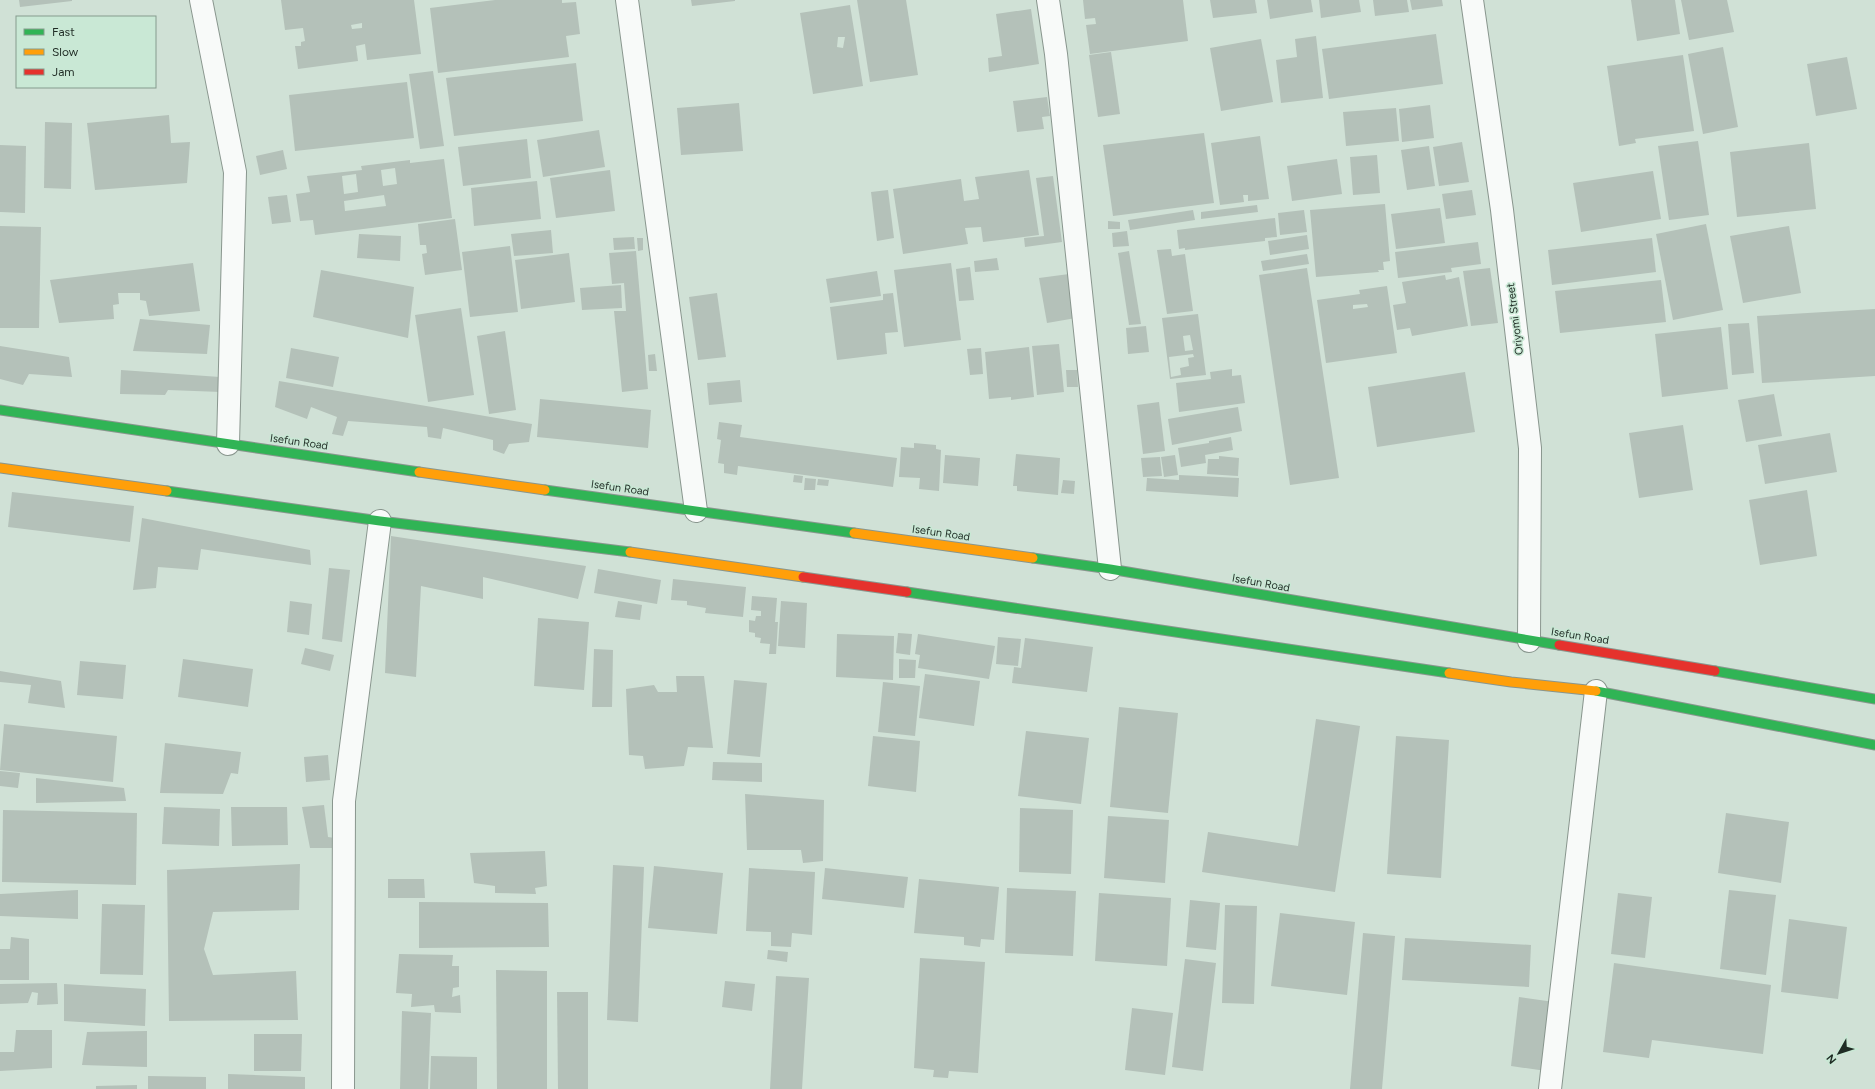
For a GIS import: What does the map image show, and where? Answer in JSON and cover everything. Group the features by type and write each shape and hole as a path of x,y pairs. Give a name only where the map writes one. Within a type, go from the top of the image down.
{"street":[{"path":"201,0 234,172 228,444"},
{"path":"628,0 696,510"},
{"path":"1048,0 1056,54 1110,569"},
{"name":"Oriyomi Street","path":"1472,0 1502,210 1530,448 1529,641"},
{"name":"Isefun Road","path":"0,410 228,444 1110,569 1529,641 1588,649 1875,699"},
{"path":"0,468 380,521 684,559 1511,682 1596,691 1875,746"},
{"path":"343,1089 344,801 380,521"},
{"path":"1550,1089 1596,691"}],"building":[{"path":"19,0 72,0 72,1 20,7"},
{"path":"281,0 414,0 421,54 367,60 365,44 356,46 358,61 298,69 295,46 301,46 301,42 305,41 303,28 285,30","holes":["362,23 362,28 352,29 351,25"]},
{"path":"495,0 562,0 562,3 576,2 580,34 566,36 569,57 438,73 430,8"},
{"path":"691,0 735,0 735,1 692,6"},
{"path":"857,0 906,0 918,75 870,82"},
{"path":"1083,0 1183,0 1188,41 1090,54 1086,25 1096,24 1095,18 1085,19"},
{"path":"1210,0 1255,0 1257,13 1213,18"},
{"path":"1267,0 1311,0 1313,12 1270,19"},
{"path":"1319,0 1359,0 1361,12 1321,18"},
{"path":"1373,0 1407,0 1409,12 1375,16"},
{"path":"1410,0 1442,0 1443,6 1412,10"},
{"path":"1631,0 1675,0 1680,34 1637,41"},
{"path":"1681,0 1727,0 1734,32 1689,40"},
{"path":"850,5 863,86 813,94 800,13","holes":["838,37 845,37 843,48 837,47"]},
{"path":"1031,9 1039,64 989,72 988,58 1002,56 996,14"},
{"path":"1436,34 1443,84 1329,99 1322,49"},
{"path":"1316,36 1323,98 1281,103 1276,60 1297,57 1295,39"},
{"path":"1261,39 1273,102 1221,111 1210,48"},
{"path":"1723,47 1738,127 1703,134 1688,54"},
{"path":"1111,52 1120,114 1098,117 1089,55"},
{"path":"1683,55 1694,131 1635,139 1636,143 1619,146 1607,66"},
{"path":"1847,57 1857,109 1816,116 1807,64"},
{"path":"576,63 583,121 454,136 446,78"},
{"path":"433,71 444,146 420,149 409,74"},
{"path":"407,82 414,138 295,151 289,95"},
{"path":"1047,97 1050,116 1042,117 1044,129 1017,132 1013,101"},
{"path":"739,103 743,151 681,155 677,108"},
{"path":"1430,105 1434,138 1402,142 1399,109"},
{"path":"1396,108 1399,141 1346,146 1343,112"},
{"path":"169,115 171,143 190,142 187,183 95,190 87,123"},
{"path":"45,122 72,123 71,189 44,188"},
{"path":"599,130 605,167 543,177 537,140"},
{"path":"1204,133 1214,203 1113,216 1103,145"},
{"path":"1260,136 1269,199 1248,201 1248,195 1243,195 1244,202 1220,205 1211,143"},
{"path":"527,139 531,178 463,186 458,147"},
{"path":"1698,141 1709,215 1669,220 1658,146"},
{"path":"1462,142 1469,182 1439,186 1433,147"},
{"path":"1809,143 1816,209 1737,217 1730,152"},
{"path":"0,145 26,146 25,213 0,212"},
{"path":"1429,146 1435,186 1407,190 1401,150"},
{"path":"283,150 287,169 260,175 256,156"},
{"path":"1377,155 1380,193 1353,195 1350,157"},
{"path":"444,159 452,218 315,235 313,220 300,221 296,194 310,192 307,176 362,170 361,166 410,160 410,163","holes":["395,168 397,184 383,186 381,170","356,174 358,192 344,194 342,176","384,195 386,206 345,211 344,201"]},
{"path":"1337,159 1342,194 1292,201 1287,166"},
{"path":"610,170 615,211 556,218 550,178"},
{"path":"1029,170 1039,235 983,242 981,227 965,228 968,244 903,254 893,189 961,179 964,201 979,199 975,177"},
{"path":"1653,171 1661,219 1581,232 1573,183"},
{"path":"1053,176 1062,242 1025,247 1024,238 1044,236 1036,178"},
{"path":"537,181 541,219 474,226 471,188"},
{"path":"888,190 894,238 877,241 871,192"},
{"path":"1472,190 1476,215 1446,219 1442,194"},
{"path":"287,195 291,222 272,224 268,197"},
{"path":"1385,204 1390,261 1383,262 1384,270 1378,270 1379,272 1316,277 1310,210"},
{"path":"1257,205 1258,212 1201,219 1201,212"},
{"path":"1440,208 1445,243 1396,249 1391,214"},
{"path":"1193,210 1195,220 1130,230 1128,220"},
{"path":"1304,210 1307,232 1280,235 1278,213"},
{"path":"1275,218 1277,237 1265,238 1265,241 1185,250 1185,248 1179,249 1177,230"},
{"path":"455,219 462,270 425,275 422,254 427,253 426,245 420,245 418,224"},
{"path":"1108,221 1120,222 1120,229 1108,229"},
{"path":"1706,224 1723,310 1673,320 1656,234"},
{"path":"0,226 41,227 39,328 0,328"},
{"path":"1789,226 1801,293 1743,303 1730,236"},
{"path":"551,230 553,253 514,256 511,234"},
{"path":"1127,231 1129,246 1113,247 1112,233"},
{"path":"359,234 401,236 400,261 357,258"},
{"path":"1307,235 1309,249 1270,255 1268,241"},
{"path":"634,237 635,249 614,250 613,238"},
{"path":"637,238 643,238 643,250 638,251"},
{"path":"1652,238 1656,272 1552,285 1548,250"},
{"path":"1478,242 1481,264 1451,268 1452,272 1398,278 1395,252"},
{"path":"510,246 518,312 470,317 462,252"},
{"path":"1171,249 1172,256 1185,254 1193,311 1167,314 1157,250"},
{"path":"636,251 648,389 622,392 614,311 626,311 624,283 612,284 609,253"},
{"path":"1129,251 1141,324 1129,325 1118,253"},
{"path":"569,253 575,302 521,309 515,260"},
{"path":"1307,254 1309,264 1263,271 1261,261"},
{"path":"997,258 999,270 975,272 974,261"},
{"path":"193,263 200,311 149,316 146,301 140,300 140,293 118,293 119,304 113,305 114,319 59,323 50,280"},
{"path":"951,263 961,340 904,347 894,270"},
{"path":"970,267 974,300 959,301 956,269"},
{"path":"1307,268 1339,478 1290,485 1259,275"},
{"path":"1490,268 1498,323 1471,326 1463,271"},
{"path":"321,270 414,287 408,338 313,317"},
{"path":"877,271 881,296 830,303 826,279"},
{"path":"1069,274 1076,318 1047,323 1039,278"},
{"path":"1445,275 1446,280 1459,277 1468,326 1412,336 1410,328 1397,330 1393,305 1406,303 1402,282"},
{"path":"1661,280 1666,322 1560,333 1555,291"},
{"path":"621,285 622,308 582,310 580,288"},
{"path":"1387,286 1397,353 1326,363 1317,300 1360,294 1359,290","holes":["1367,304 1368,307 1353,309 1353,305"]},
{"path":"717,293 726,357 698,360 689,297"},
{"path":"893,293 898,332 885,333 887,354 837,360 830,307 883,300 883,294"},
{"path":"461,308 474,395 428,402 415,315"},
{"path":"1875,309 1875,376 1762,383 1757,316"},
{"path":"1198,314 1206,375 1170,379 1162,318","holes":["1190,335 1193,350 1185,351 1183,336","1193,354 1194,357 1188,358 1189,366 1180,368 1181,375 1171,377 1169,357"]},
{"path":"140,319 210,325 207,354 133,351"},
{"path":"1749,323 1754,373 1732,375 1728,324"},
{"path":"1146,326 1149,352 1128,354 1126,328"},
{"path":"1721,327 1728,389 1662,397 1655,334"},
{"path":"505,331 516,410 489,414 477,336"},
{"path":"1059,344 1064,392 1037,395 1032,346"},
{"path":"0,346 69,357 72,377 29,374 23,385 0,379"},
{"path":"1029,347 1034,397 1011,400 1011,397 989,399 985,352"},
{"path":"291,348 339,357 333,387 286,378"},
{"path":"981,348 983,374 970,375 967,349"},
{"path":"655,354 657,371 649,371 648,355"},
{"path":"1232,369 1232,376 1241,375 1245,403 1179,412 1176,383 1211,379 1210,372"},
{"path":"121,370 220,377 221,392 168,390 165,395 120,394"},
{"path":"1066,370 1077,370 1078,387 1067,387"},
{"path":"1465,372 1475,432 1377,447 1368,387"},
{"path":"740,380 742,402 709,405 707,383"},
{"path":"279,381 532,424 529,442 509,444 504,454 493,450 493,440 443,428 441,439 428,437 427,427 348,421 343,436 332,434 337,417 311,407 307,419 275,407"},
{"path":"1774,394 1782,436 1746,442 1738,400"},
{"path":"540,399 651,410 648,448 537,437"},
{"path":"1159,402 1165,451 1143,454 1137,405"},
{"path":"1238,407 1242,431 1172,445 1168,419"},
{"path":"719,422 742,425 740,437 897,458 893,487 738,466 737,475 724,473 724,464 718,463 721,440 717,439"},
{"path":"1683,425 1693,490 1639,498 1629,433"},
{"path":"1830,433 1837,472 1765,484 1758,445"},
{"path":"1231,437 1233,450 1205,455 1206,463 1181,467 1178,448 1209,443 1209,441"},
{"path":"914,443 936,445 936,449 941,450 939,491 919,489 920,478 899,477 901,447 914,448"},
{"path":"1016,454 1060,458 1058,495 1017,491 1017,486 1013,486"},
{"path":"945,455 980,458 978,486 943,483"},
{"path":"1175,455 1178,475 1164,477 1161,457"},
{"path":"1219,456 1239,458 1238,476 1207,474 1208,459 1219,459"},
{"path":"1160,457 1162,476 1143,477 1141,458"},
{"path":"794,475 803,476 802,483 793,482"},
{"path":"1179,475 1239,478 1238,497 1146,491 1147,478 1179,480"},
{"path":"805,478 816,479 815,490 804,490"},
{"path":"818,479 829,480 828,486 817,485"},
{"path":"1063,480 1075,481 1074,494 1061,493"},
{"path":"1807,490 1817,556 1760,565 1749,500"},
{"path":"12,492 134,506 130,542 8,527"},
{"path":"142,518 310,550 311,565 201,549 198,570 158,567 156,588 133,590"},
{"path":"391,536 586,566 578,599 483,577 483,599 421,586 416,677 385,673"},
{"path":"329,568 350,570 342,642 322,639"},
{"path":"598,569 661,580 657,604 594,593"},
{"path":"673,579 746,587 743,617 705,613 706,608 687,605 687,601 671,600"},
{"path":"752,596 777,598 775,622 778,622 776,654 769,654 770,644 760,643 761,638 755,637 755,633 749,632 749,620 755,621 756,616 761,616 761,611 751,610"},
{"path":"290,601 312,604 309,635 287,632"},
{"path":"618,601 642,605 640,620 615,617"},
{"path":"781,601 807,603 805,648 778,646"},
{"path":"538,618 589,622 584,690 534,686"},
{"path":"898,633 912,634 910,655 896,653"},
{"path":"837,634 894,636 893,680 836,677"},
{"path":"918,634 995,646 989,679 918,668 920,655 915,654"},
{"path":"998,637 1021,639 1018,666 996,664"},
{"path":"1025,638 1093,647 1087,692 1012,683 1014,667 1021,668"},
{"path":"305,648 334,655 330,671 301,664"},
{"path":"594,649 613,650 612,707 592,707"},
{"path":"183,659 253,669 248,707 178,697"},
{"path":"899,659 916,660 915,678 899,678"},
{"path":"80,661 126,665 123,699 77,695"},
{"path":"0,671 61,681 65,708 28,703 31,685 0,682"},
{"path":"925,674 980,681 974,726 919,718"},
{"path":"676,676 704,676 713,748 688,747 684,766 645,769 643,756 629,755 626,689 654,685 658,692 677,692"},
{"path":"734,680 767,683 760,757 727,754"},
{"path":"883,682 920,686 915,736 878,732"},
{"path":"1119,707 1178,713 1168,813 1110,807"},
{"path":"1316,719 1360,726 1335,892 1202,872 1208,832 1298,846"},
{"path":"4,724 117,736 113,782 0,770"},
{"path":"1026,731 1089,738 1081,804 1018,796"},
{"path":"873,736 920,741 916,792 868,786"},
{"path":"1396,736 1449,740 1441,878 1387,874"},
{"path":"165,743 241,752 238,774 231,773 223,794 160,793"},
{"path":"328,755 330,780 306,782 304,757"},
{"path":"713,762 762,763 762,782 712,780"},
{"path":"0,771 20,773 18,788 0,786"},
{"path":"36,778 124,788 126,801 36,803"},
{"path":"745,794 824,800 823,861 803,863 801,850 747,850"},
{"path":"324,805 328,837 335,838 338,848 310,848 302,807"},
{"path":"164,807 220,809 219,846 162,844"},
{"path":"231,807 287,807 288,845 232,846"},
{"path":"1020,808 1073,810 1071,874 1019,872"},
{"path":"3,810 137,813 136,885 2,882"},
{"path":"1726,813 1789,822 1781,883 1718,873"},
{"path":"1108,816 1169,820 1165,883 1104,878"},
{"path":"545,851 547,886 535,888 536,894 495,893 495,886 474,883 470,853"},
{"path":"300,864 299,910 213,912 204,949 213,975 296,971 298,1020 169,1021 167,870"},
{"path":"613,865 644,867 638,1022 607,1020"},
{"path":"654,866 723,873 717,934 648,928"},
{"path":"749,868 815,872 812,935 792,933 791,947 771,946 771,932 746,931"},
{"path":"825,868 908,877 904,908 822,899"},
{"path":"388,879 424,879 425,898 388,898"},
{"path":"919,879 999,887 994,940 981,939 980,947 964,945 964,937 914,933"},
{"path":"1007,888 1076,891 1073,956 1005,953"},
{"path":"78,890 78,919 0,916 0,894"},
{"path":"1729,890 1776,895 1766,975 1720,969"},
{"path":"1099,893 1171,898 1167,966 1095,961"},
{"path":"1618,893 1652,897 1645,958 1611,954"},
{"path":"1190,900 1220,903 1216,950 1186,947"},
{"path":"419,902 548,903 549,947 419,948"},
{"path":"102,904 145,905 143,975 100,974"},
{"path":"1225,905 1257,906 1254,1004 1222,1003"},
{"path":"1280,913 1355,922 1347,995 1271,986"},
{"path":"1789,919 1847,927 1838,999 1781,992"},
{"path":"1363,933 1395,936 1382,1089 1350,1089"},
{"path":"11,937 29,939 29,980 0,980 0,949 10,949"},
{"path":"1405,938 1531,945 1529,987 1402,980"},
{"path":"768,950 788,952 787,962 767,959"},
{"path":"399,954 453,955 452,966 459,966 459,987 453,988 452,997 460,995 461,1013 435,1012 434,1005 411,1007 412,994 396,993"},
{"path":"920,958 985,962 978,1073 949,1071 948,1078 933,1077 934,1070 914,1068"},
{"path":"1185,959 1216,963 1203,1071 1172,1067"},
{"path":"1614,963 1771,985 1763,1054 1652,1040 1649,1058 1603,1052"},
{"path":"496,970 547,971 547,1089 497,1089"},
{"path":"776,976 809,978 802,1089 770,1089"},
{"path":"725,981 755,984 752,1011 722,1007"},
{"path":"57,983 58,1004 37,1005 38,993 32,992 28,1003 0,1004 0,984"},
{"path":"64,984 146,989 145,1026 64,1021"},
{"path":"557,992 588,992 588,1089 558,1089"},
{"path":"1519,997 1554,1002 1546,1071 1511,1066"},
{"path":"1132,1008 1173,1013 1165,1075 1125,1070"},
{"path":"402,1011 431,1013 428,1089 400,1089"},
{"path":"16,1030 52,1030 52,1068 0,1071 0,1052 14,1052"},
{"path":"147,1031 147,1067 82,1065 87,1032"},
{"path":"254,1034 302,1034 301,1071 254,1071"},
{"path":"431,1056 477,1057 477,1089 430,1089"},
{"path":"228,1074 305,1077 305,1089 228,1089"},
{"path":"148,1076 206,1077 206,1089 148,1089"},
{"path":"137,1085 137,1089 96,1089 96,1086"}],"traffic: fast":[{"path":"0,410 419,472"},
{"path":"545,490 854,533"},
{"path":"167,491 380,521 630,552"},
{"path":"1033,558 1110,569 1559,645"},
{"path":"907,592 1449,673"},
{"path":"1715,671 1875,699"},
{"path":"1596,691 1875,745"}],"traffic: slow":[{"path":"0,468 167,491"},
{"path":"419,472 545,490"},
{"path":"854,533 1033,558"},
{"path":"630,552 803,577"},
{"path":"1449,673 1511,682 1596,691"}],"traffic: jam":[{"path":"803,577 907,592"},
{"path":"1559,645 1715,671"}]}
